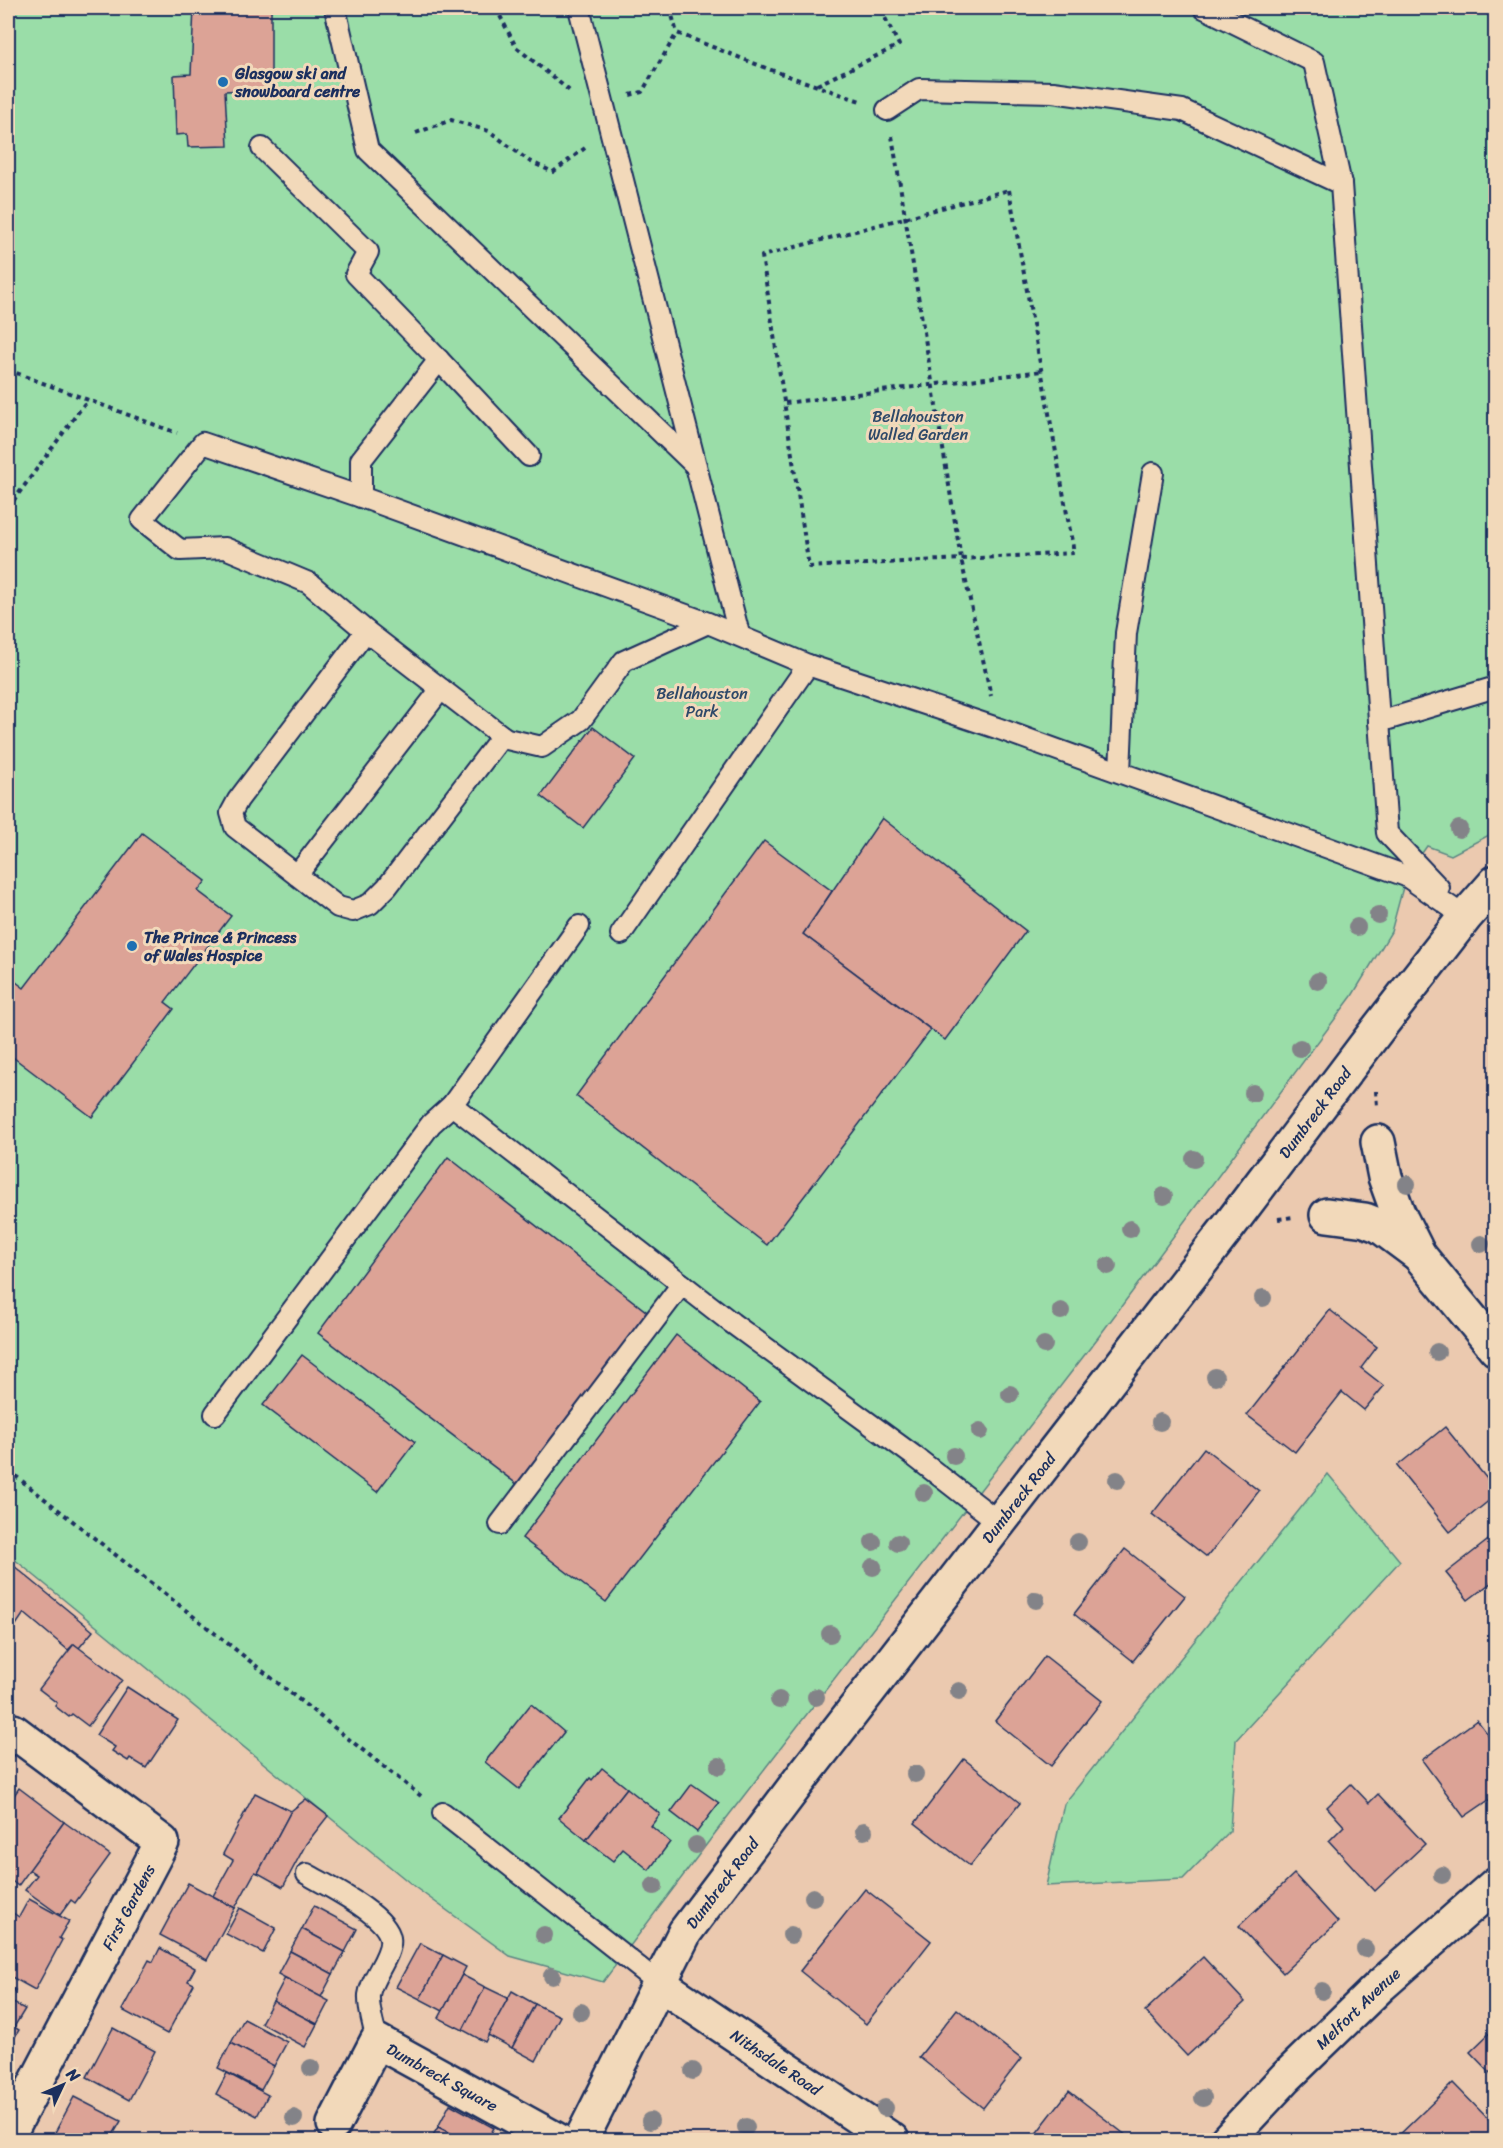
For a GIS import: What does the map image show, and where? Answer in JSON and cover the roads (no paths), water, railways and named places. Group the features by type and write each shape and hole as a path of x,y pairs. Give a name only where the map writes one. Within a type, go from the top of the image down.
{"street":[{"name":"Dumbreck Road","path":"581,2140 685,1932 1465,917 1496,882"},
{"path":"1378,1142 1385,1177 1398,1213 1419,1255 1496,1349"},
{"path":"1327,1215 1365,1220 1380,1226 1419,1255"},
{"name":"First Gardens","path":"8,2136 162,1842 10,1735"},
{"name":"Melfort Avenue","path":"1227,2140 1286,2077 1381,1985 1496,1884"},
{"name":"Nithsdale Road","path":"660,1984 892,2140"},
{"name":"Dumbreck Square","path":"334,2124 377,2041 557,2140"}],"lane":[{"path":"335,8 368,150 696,466"},
{"path":"579,8 600,101 739,634"},
{"path":"1204,8 1314,62 1341,184 1387,833 1465,917"},
{"path":"887,110 919,88 1053,92 1182,110 1341,184"},
{"path":"262,148 368,252 356,274 529,456"},
{"path":"361,497 361,460 439,360"},
{"path":"708,623 624,661 581,720 542,747 507,739 366,631 309,583 225,548 180,550 142,520 203,443 361,497 739,634 808,665 998,728 1406,876 1465,917"},
{"path":"1120,772 1126,633 1153,473"},
{"path":"366,631 238,800 231,813 235,827 338,907 353,911 370,904 387,887 502,735"},
{"path":"621,934 808,665"},
{"path":"1379,722 1496,687"},
{"path":"297,875 441,689"},
{"path":"215,1414 431,1124 452,1105 579,926"},
{"path":"452,1105 682,1284 1000,1523"},
{"path":"500,1524 682,1284"},
{"path":"443,1813 660,1984"},
{"path":"307,1874 361,1905 381,1922 390,1938 388,1952 369,1994 377,2041"}],"place":[{"name":"Glasgow ski and snowboard centre","path":"223,82"},
{"name":"The Prince & Princess of Wales Hospice","path":"132,946"}],"park label":[{"name":"Bellahouston Walled Garden","path":"918,425"},
{"name":"Bellahouston Park","path":"702,702"}]}
